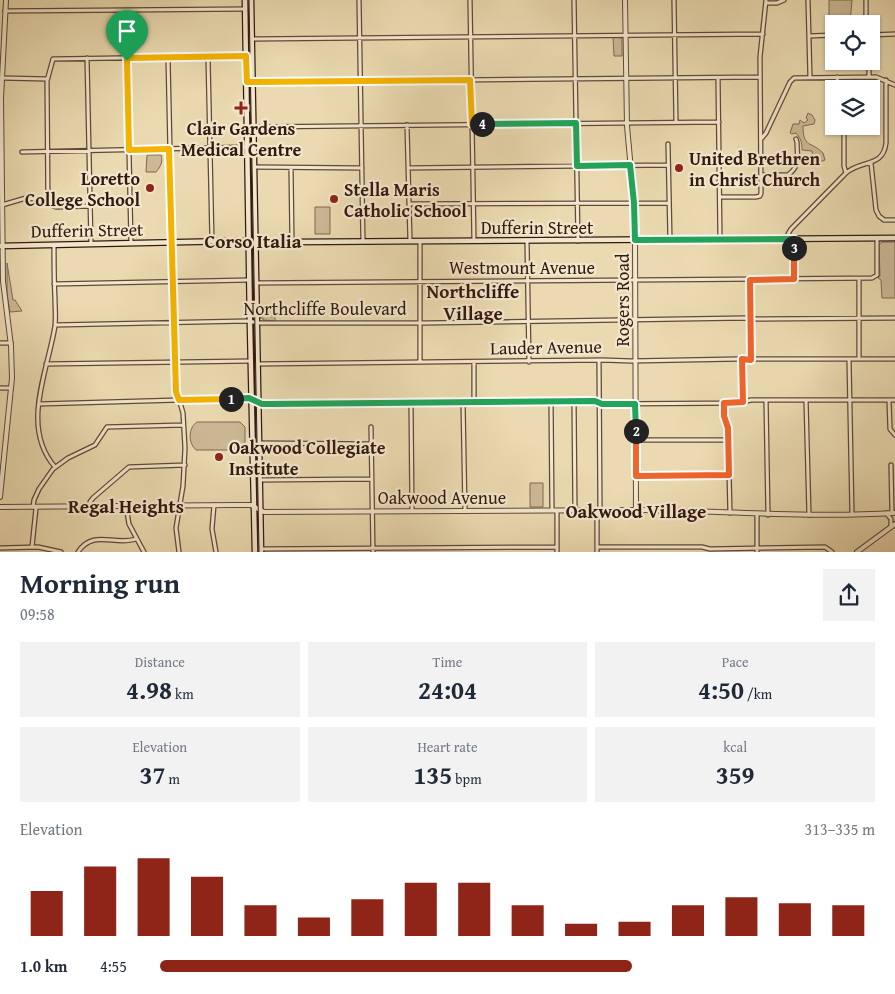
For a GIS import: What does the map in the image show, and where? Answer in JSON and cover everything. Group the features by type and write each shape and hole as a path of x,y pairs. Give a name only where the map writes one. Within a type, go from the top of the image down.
{"main road":[{"path":"245,0 255,552"},
{"path":"251,0 261,550"},
{"name":"Dufferin Street","path":"1,246 212,241 420,242 895,238"}],"street":[{"path":"0,497 4,432 11,388 10,343 2,299 1,246 1,62 2,20 6,0"},
{"path":"358,0 363,242"},
{"path":"470,0 474,241"},
{"path":"574,0 578,241"},
{"name":"Rogers Road","path":"625,0 627,123 634,203 635,240 636,510"},
{"path":"674,0 676,122"},
{"path":"720,197 759,196 761,193 760,57 762,34 766,2 777,3 784,0"},
{"path":"808,0 810,77"},
{"path":"866,0 866,15"},
{"path":"5,11 245,9"},
{"path":"252,39 762,34"},
{"path":"880,34 895,34"},
{"path":"809,36 825,35"},
{"path":"48,204 47,79 52,59 246,56"},
{"path":"168,57 174,363 175,385 183,413 185,465 184,486 176,528 179,552"},
{"path":"208,57 212,241"},
{"path":"87,58 90,244"},
{"path":"127,58 131,243"},
{"path":"869,70 869,77"},
{"path":"247,82 760,77"},
{"path":"761,138 766,133 792,80 796,78 879,77 895,85"},
{"path":"2,78 47,79"},
{"path":"718,78 720,239"},
{"path":"794,279 791,239 788,234 846,173 856,165 871,162 880,157 885,147 886,80"},
{"path":"253,127 718,122"},
{"path":"407,125 410,242"},
{"path":"844,135 844,166 846,173"},
{"path":"762,175 788,175 794,169 798,163 798,142 796,139"},
{"path":"668,144 670,240"},
{"path":"22,152 254,147"},
{"path":"871,162 877,212 884,220 895,220"},
{"path":"408,168 668,164"},
{"path":"255,167 362,168"},
{"path":"291,168 292,242"},
{"path":"2,205 26,198 56,207 90,206"},
{"path":"409,204 669,202"},
{"name":"Westmount Avenue","path":"256,283 874,278 877,274 877,238"},
{"path":"527,241 529,362"},
{"path":"420,242 420,362"},
{"path":"54,245 55,325 39,404 41,444 48,459 55,468"},
{"path":"859,279 859,359"},
{"path":"54,284 250,280"},
{"path":"750,280 751,360"},
{"name":"Northcliffe Boulevard","path":"55,325 227,321 250,321 257,323 420,323 895,318"},
{"path":"0,343 10,343"},
{"path":"742,359 743,402"},
{"path":"849,359 852,514"},
{"name":"Lauder Avenue","path":"257,364 895,359"},
{"path":"46,364 251,361"},
{"path":"599,361 597,549 757,550 825,547 832,552"},
{"path":"474,362 474,402"},
{"path":"0,388 11,388"},
{"path":"39,404 252,399 259,403 294,404 551,401 635,404 724,403 751,400 895,400"},
{"path":"766,400 768,515"},
{"path":"806,400 808,515"},
{"path":"889,400 890,429 895,435"},
{"path":"261,550 556,549 551,401"},
{"path":"574,401 575,510"},
{"path":"463,402 465,511"},
{"path":"411,403 412,511"},
{"path":"724,403 728,440 730,513"},
{"path":"32,547 34,508 32,503 39,489 55,468 73,455 95,445 107,427 183,424"},
{"path":"371,427 373,550"},
{"path":"636,440 728,440"},
{"path":"259,443 371,444"},
{"path":"89,507 93,498 124,470 132,466 185,465"},
{"path":"891,466 893,513"},
{"path":"636,476 729,475"},
{"path":"260,480 371,479"},
{"path":"214,505 212,529 216,552"},
{"name":"Oakwood Avenue","path":"0,508 214,505 254,506 268,512 696,510 768,515 893,513"},
{"path":"126,506 128,520 144,552"},
{"path":"757,514 757,550"},
{"path":"886,514 891,519 891,527"},
{"path":"857,552 895,524"},
{"path":"78,552 85,543 91,540 136,539"},
{"path":"0,548 32,547 61,552"}],"shaded area":[{"path":"829,0 852,0 851,15 829,15"},
{"path":"613,37 622,38 622,56 614,56"},
{"path":"808,113 815,120 814,124 803,126 804,138 823,153 825,160 823,161 813,160 812,151 802,150 798,135 790,133 793,124 799,124 800,120 804,123 808,120 806,118"},
{"path":"147,155 161,155 161,164 156,172 146,172"},
{"path":"315,207 330,207 330,234 315,234"},
{"path":"882,242 895,242 895,298 882,298 881,280 878,278 880,276 879,245"},
{"path":"7,263 13,300 15,300 22,311 10,312 7,294"},
{"path":"260,307 275,307 275,321 260,318"},
{"path":"197,422 240,422 245,427 245,445 240,450 196,450 190,440 190,436 192,428"},
{"path":"530,483 543,483 543,507 530,507"}],"tram line":[{"path":"249,0 259,552"}],"place":[{"name":"Clair Gardens Medical Centre","path":"241,108"},
{"name":"United Brethren in Christ Church","path":"679,168"},
{"name":"Loretto College School","path":"150,188"},
{"name":"Stella Maris Catholic School","path":"334,199"},
{"name":"Oakwood Collegiate Institute","path":"219,457"}],"district":[{"name":"Corso Italia","path":"253,241"},
{"name":"Northcliffe Village","path":"473,302"},
{"name":"Regal Heights","path":"126,506"},
{"name":"Oakwood Village","path":"636,511"}],"route":[{"path":"246,56 247,82 470,80 472,124 576,123 577,166 630,165 635,240 794,239 794,279 750,280 751,360 742,359 743,402 724,403 724,416 728,428 729,475 636,476 635,404 602,404 595,401 262,404 249,398 179,400 175,385 169,149 129,150 127,61 127,58 246,56"}]}
